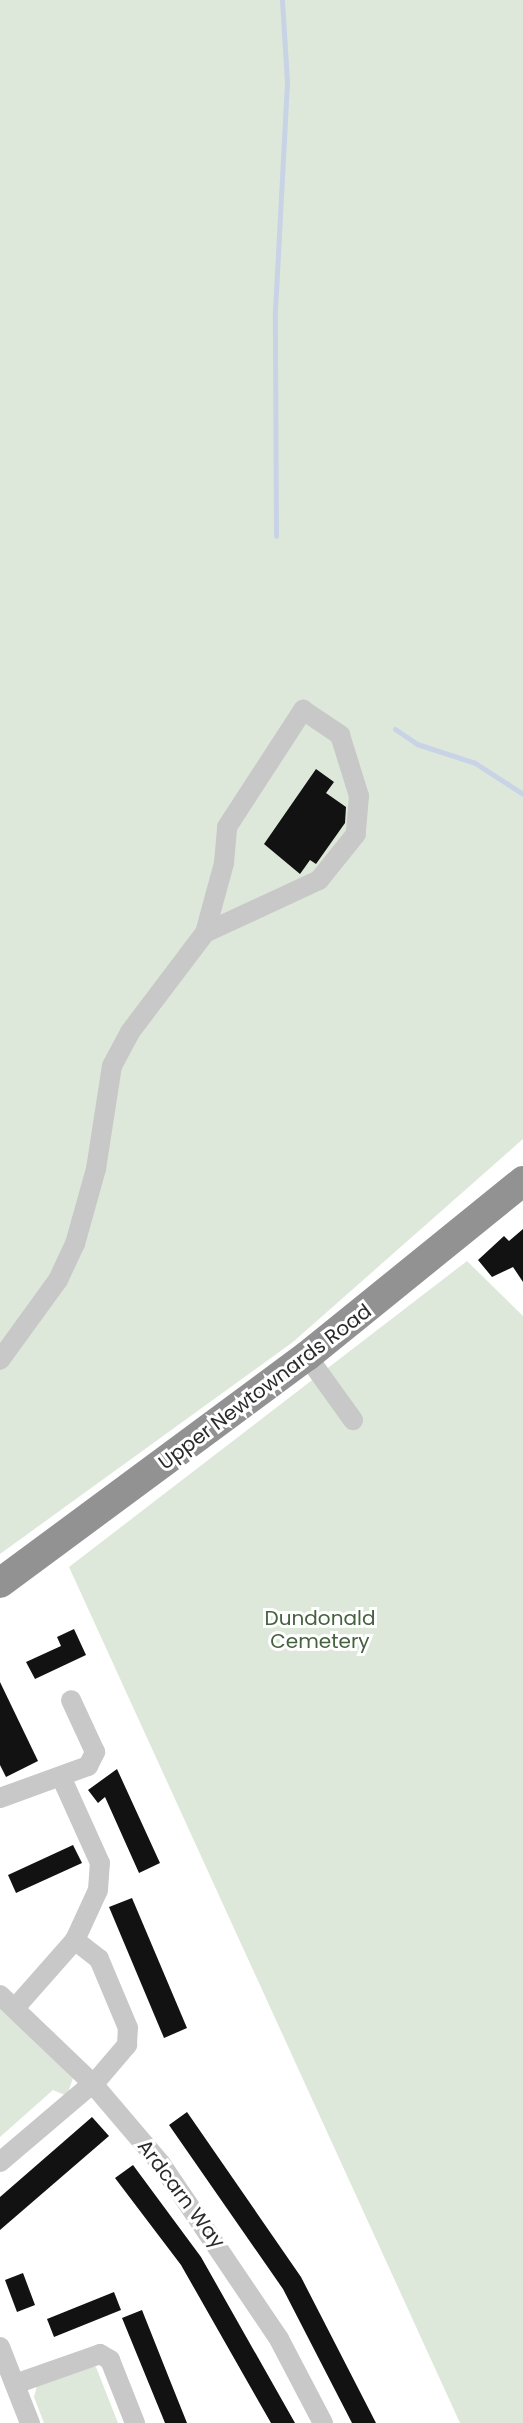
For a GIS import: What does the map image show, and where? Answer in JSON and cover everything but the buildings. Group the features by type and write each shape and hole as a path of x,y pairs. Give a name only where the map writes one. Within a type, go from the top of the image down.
{"highway":[{"name":"Upper Newtownards Road","path":"0,1583 307,1356 523,1181"}],"street":[{"path":"0,1360 58,1280 75,1244 96,1169 112,1066 130,1032 205,933 224,862 227,827 303,710 340,735 359,796 356,834 319,880 205,933"},
{"path":"307,1356 353,1420"},
{"path":"0,1798 62,1779 88,1766 95,1752 71,1700"},
{"path":"15,2008 75,1941 98,1890 100,1863 62,1779"},
{"path":"0,2162 93,2084 127,2045 128,2028 99,1959 75,1941"},
{"name":"Ardcarn Way","path":"0,1995 93,2084 215,2238 279,2339 323,2423"},
{"path":"0,2347 30,2423"},
{"path":"15,2384 100,2354 110,2360 135,2423"}],"green space":[{"path":"0,0 523,0 523,1139 293,1342 0,1554"},
{"name":"Dundonald Cemetery","path":"467,1261 523,1316 523,2423 460,2423 69,1567"},
{"path":"0,2005 73,2078 67,2096 53,2090 0,2137"},
{"path":"88,2364 96,2367 118,2423 44,2423 34,2397 38,2382"}],"waterway":[{"path":"276,536 275,311 287,82 282,0"},
{"path":"395,729 417,744 475,763 523,794"}]}
